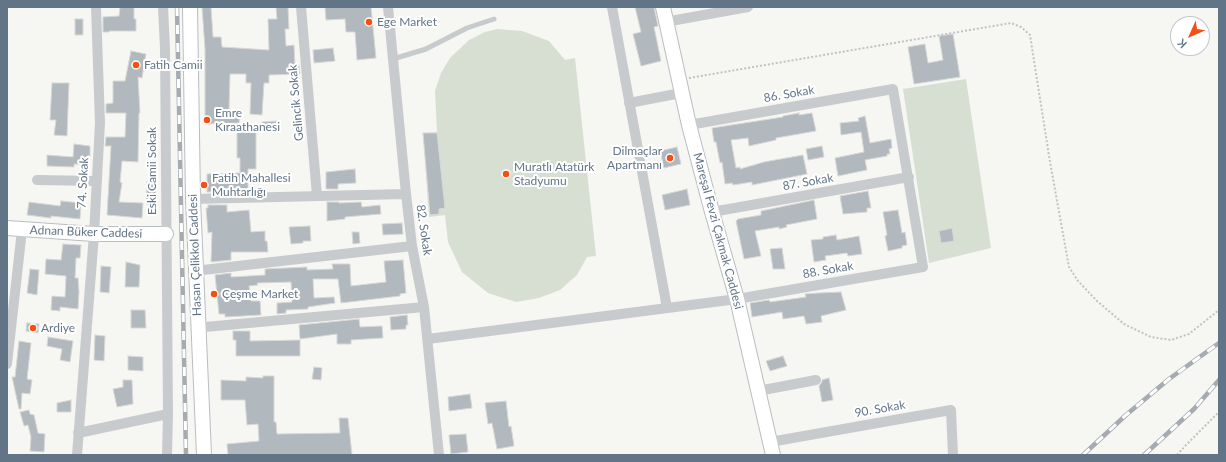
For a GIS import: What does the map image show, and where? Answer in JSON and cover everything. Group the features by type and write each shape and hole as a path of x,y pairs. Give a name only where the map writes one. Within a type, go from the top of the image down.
{"street":[{"name":"74. Sokak","path":"77,455 94,234 100,123 96,7"},
{"name":"Eski Camii Sokak","path":"163,7 165,54 168,414 167,455"},
{"name":"Hasan Çelikkol Caddesi","path":"190,7 193,199 204,455"},
{"name":"Gelincik Sokak","path":"301,7 317,196"},
{"name":"82. Sokak","path":"388,7 406,194 412,246 424,307 439,455"},
{"path":"612,7 667,308"},
{"name":"Mareşal Fevzi Çakmak Caddesi","path":"663,7 689,125 737,299 772,448"},
{"path":"666,22 748,7"},
{"path":"629,103 680,87"},
{"name":"86. Sokak","path":"689,125 893,89 909,177"},
{"name":"87. Sokak","path":"712,212 909,177"},
{"name":"88. Sokak","path":"428,339 737,299 924,267 909,177"},
{"path":"37,180 96,181"},
{"path":"193,199 406,194"},
{"name":"Adnan Büker Caddesi","path":"7,228 94,234 166,234"},
{"path":"7,364 22,230"},
{"path":"196,270 412,246"},
{"path":"206,327 424,307"},
{"path":"758,391 816,380"},
{"name":"90. Sokak","path":"772,448 951,410 953,455"},
{"path":"78,432 168,414"}],"lane":[{"path":"393,59 426,49 466,28 494,19"}],"path":[{"path":"680,87 1011,23 1021,27 1030,35 1050,162 1069,267 1078,281 1097,301 1124,324 1151,336 1171,340 1189,334 1219,310"},
{"path":"1177,455 1219,412"}],"shaded area":[{"name":"Muratlı Atatürk Stadyumu","path":"497,29 522,31 549,41 565,60 575,58 596,256 587,257 577,275 560,290 539,298 516,302 488,293 462,272 448,242 445,215 429,217 423,133 437,132 435,91 441,73 450,58 469,40 485,32"},
{"path":"966,79 991,248 929,263 903,89"}],"building":[{"path":"120,7 134,7 136,31 103,32 103,17 119,16"},
{"path":"202,7 211,7 213,37 221,37 222,47 269,50 268,19 277,19 276,7 288,7 289,29 285,29 286,46 294,45 295,65 299,65 300,74 269,75 269,83 264,83 262,115 250,114 251,83 246,83 246,74 230,74 229,110 240,110 239,123 205,124 205,49"},
{"path":"325,7 371,7 376,58 357,60 355,32 346,32 345,19 326,20"},
{"path":"635,7 654,7 658,26 654,27 661,61 641,66 633,34 641,32"},
{"path":"75,19 83,19 83,35 75,35"},
{"path":"953,34 960,77 914,84 908,47 925,44 928,63 943,60 939,36"},
{"path":"333,48 335,61 314,63 313,50"},
{"path":"131,51 146,54 142,78 138,77 140,113 138,162 122,161 120,182 122,183 119,202 143,203 142,218 107,215 111,146 105,146 106,137 125,137 126,113 106,113 106,104 113,103 113,81 125,81"},
{"path":"52,83 69,83 67,136 54,135 56,120 50,120"},
{"path":"799,113 799,115 812,113 816,131 776,138 776,140 749,146 748,138 731,140 736,168 740,167 740,169 764,162 803,155 807,174 752,185 752,182 733,185 732,183 725,184 722,162 720,163 712,128 783,117"},
{"path":"865,116 870,143 891,139 892,148 889,149 890,154 887,154 887,156 865,160 867,170 838,176 835,158 864,152 861,132 841,135 840,123 859,121 858,118"},
{"path":"277,121 277,132 262,132 262,122"},
{"path":"237,130 256,130 256,169 248,169 248,191 207,192 207,174 240,173 240,158 237,158"},
{"path":"423,133 437,133 445,208 439,209 439,214 430,215"},
{"path":"74,144 90,146 88,165 74,164 74,167 47,166 47,155 73,157"},
{"path":"822,146 824,157 808,160 806,149"},
{"name":"Dilmaçlar Apartmanı","path":"677,147 681,164 664,168 660,151"},
{"path":"355,169 356,183 338,184 338,189 326,189 326,172"},
{"path":"147,182 156,182 155,204 146,204"},
{"path":"687,189 690,205 665,210 662,195"},
{"path":"868,191 871,208 867,208 867,212 843,214 840,196"},
{"path":"814,200 817,219 786,225 787,227 779,229 779,227 755,231 761,256 744,259 736,221 738,219 761,215 761,211"},
{"path":"61,201 81,203 80,219 27,215 29,202 60,206"},
{"path":"327,202 361,202 362,207 380,205 381,214 345,217 345,219 327,221"},
{"path":"208,205 227,205 227,212 249,210 251,232 265,231 265,241 267,241 268,252 231,252 231,260 211,262 212,232 208,233 206,208 208,208"},
{"path":"898,210 902,233 905,232 907,245 902,246 902,248 888,251 883,212"},
{"path":"402,223 403,234 383,235 382,224"},
{"path":"310,226 311,241 291,244 289,227"},
{"path":"952,228 954,241 941,243 939,231"},
{"path":"352,232 359,232 360,243 353,244"},
{"path":"836,235 837,240 859,236 862,254 848,256 847,253 825,256 826,260 814,262 811,240 823,239 823,237"},
{"path":"63,244 81,245 80,258 76,258 75,278 78,278 78,309 60,307 60,311 51,310 52,296 65,297 66,276 45,274 46,259 61,260"},
{"path":"782,248 785,269 773,269 770,249"},
{"path":"403,260 406,293 400,294 400,296 341,303 338,279 313,279 314,298 334,297 335,303 308,307 308,309 286,310 286,313 277,314 277,303 292,302 291,282 257,283 258,285 249,286 251,301 260,301 261,315 225,317 225,314 219,314 215,275 231,273 231,277 265,275 265,269 307,267 307,270 333,269 332,264 350,264 351,286 386,282 384,261"},
{"path":"126,262 140,265 139,287 125,287"},
{"path":"101,266 111,267 109,293 100,292"},
{"path":"30,269 39,270 37,295 27,293"},
{"path":"841,292 846,310 821,316 822,322 806,324 804,316 783,319 782,312 752,317 750,303 806,297 805,294"},
{"path":"131,310 145,310 146,328 131,328"},
{"path":"407,315 408,325 406,325 406,329 391,330 390,317"},
{"path":"359,319 360,327 382,326 383,338 351,340 351,344 337,344 337,334 300,339 299,325"},
{"name":"Ardiye","path":"27,323 39,324 38,333 26,331"},
{"path":"233,331 250,331 250,341 300,340 300,356 236,356 236,340 233,340"},
{"path":"95,335 105,336 104,361 94,360"},
{"path":"48,337 73,341 70,362 60,360 62,349 47,346"},
{"path":"19,341 31,343 27,379 32,380 30,394 22,393 21,409 19,409 12,377 15,377"},
{"path":"128,356 143,357 143,371 128,370"},
{"path":"783,356 787,366 770,371 766,361"},
{"path":"314,367 322,368 321,380 312,379"},
{"path":"263,376 274,376 274,422 276,422 277,434 340,433 339,418 348,418 352,455 228,455 227,444 259,441 258,424 247,425 245,400 221,400 221,380 246,381 246,377 263,378"},
{"path":"829,378 833,400 822,402 819,386 822,380"},
{"path":"123,380 132,380 133,404 117,407 113,389 123,387"},
{"path":"470,394 472,408 449,411 448,397"},
{"path":"71,400 71,412 57,412 57,403"},
{"path":"506,401 509,427 511,426 514,446 497,449 492,423 488,424 485,403"},
{"path":"29,410 30,414 34,415 38,433 45,434 44,452 30,451 31,437 28,425 24,426 20,412"},
{"path":"466,434 468,452 451,454 449,435"}],"railway":[{"path":"177,7 186,455"},
{"path":"1083,455 1126,415 1169,379 1219,343"},
{"path":"1144,455 1194,409 1219,380"}],"place":[{"name":"Ege Market","path":"369,22"},
{"name":"Fatih Camii","path":"136,65"},
{"name":"Emre Kıraathanesi","path":"207,120"},
{"name":"Dilmaçlar Apartmanı","path":"670,158"},
{"name":"Muratlı Atatürk Stadyumu","path":"506,174"},
{"name":"Fatih Mahallesi Muhtarlığı","path":"204,185"},
{"name":"Çeşme Market","path":"214,294"},
{"name":"Ardiye","path":"33,328"}]}
